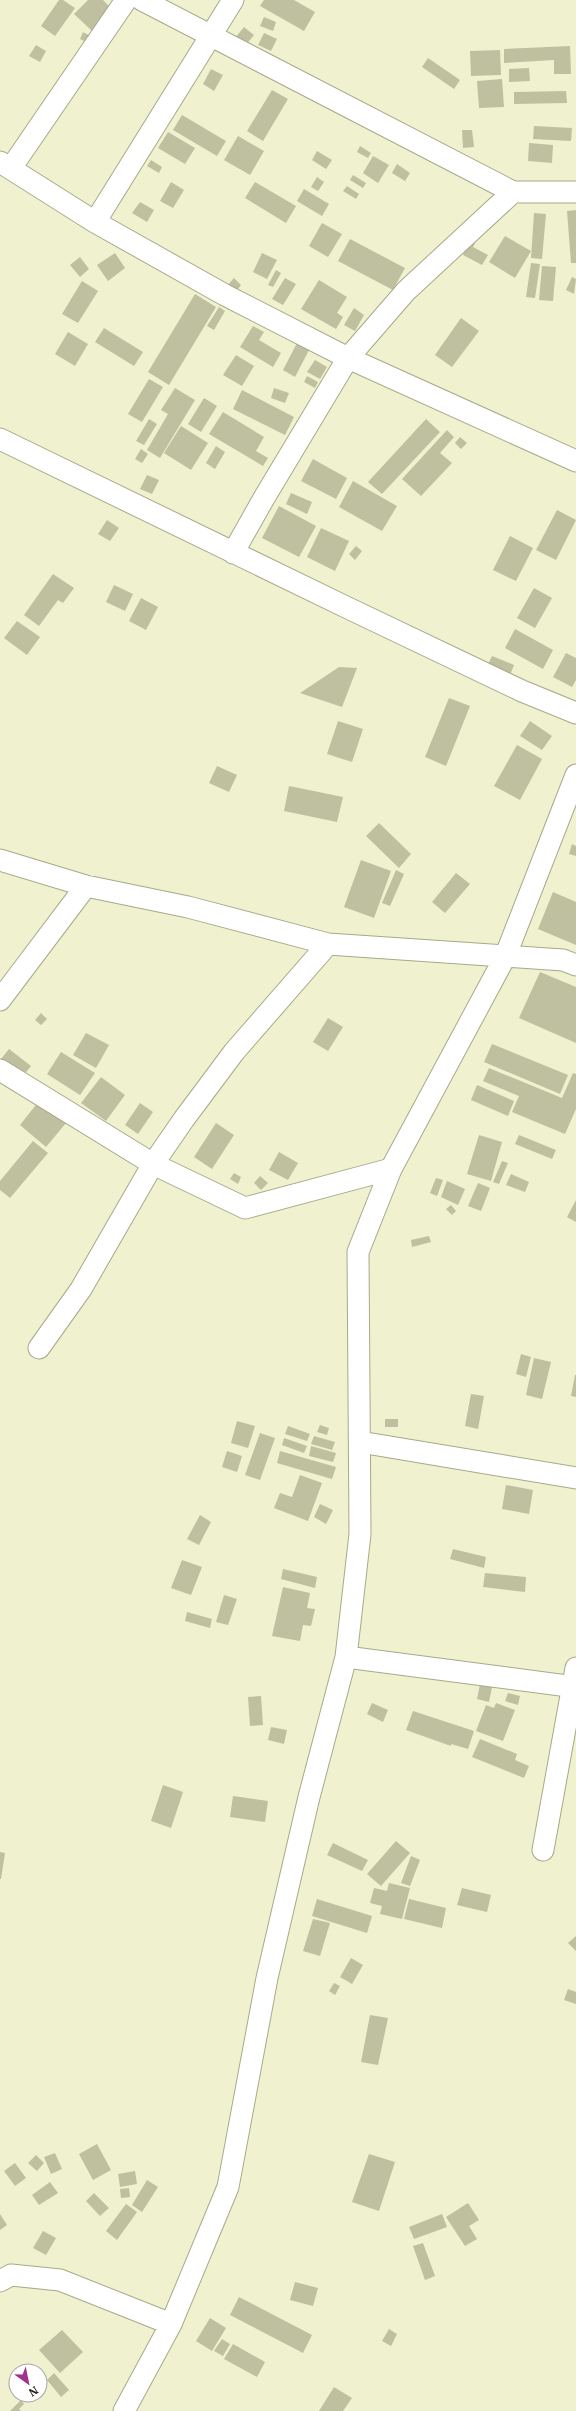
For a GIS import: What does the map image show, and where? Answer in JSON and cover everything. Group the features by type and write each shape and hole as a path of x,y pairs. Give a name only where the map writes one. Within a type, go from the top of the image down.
{"street":[{"path":"126,0 5,165 95,222 224,295 348,358 576,461"},
{"path":"142,0 513,192 576,192"},
{"path":"95,222 210,34 233,0"},
{"path":"233,553 264,498 348,358 406,291 513,192"},
{"path":"0,438 233,553 522,691 576,713"},
{"path":"124,2411 171,2324 228,2187 267,1978 309,1797 346,1657 360,1534 358,1252 392,1169 505,957 576,775"},
{"path":"0,860 86,886 188,907 328,944 563,960 576,965"},
{"path":"0,1000 86,886"},
{"path":"39,1348 81,1289 153,1164 234,1052 328,944"},
{"path":"0,1070 153,1164 245,1208 392,1169"},
{"path":"360,1442 576,1478"},
{"path":"346,1657 575,1680 543,1850"},
{"path":"4,2275 60,2280 171,2324"}],"building":[{"path":"59,0 63,0 75,8 55,36 41,26"},
{"path":"88,0 103,0 112,9 92,31 74,14"},
{"path":"264,0 294,0 315,12 304,31 260,6"},
{"path":"264,17 276,22 273,31 260,26"},
{"path":"244,27 254,35 245,46 235,38"},
{"path":"83,32 94,38 91,44 80,39"},
{"path":"264,33 277,39 271,51 258,45"},
{"path":"36,45 46,51 40,62 29,56"},
{"path":"570,46 571,74 554,74 554,60 504,63 504,49"},
{"path":"500,50 501,75 471,76 470,51"},
{"path":"428,58 460,80 454,89 422,67"},
{"path":"529,68 530,81 509,82 509,69"},
{"path":"211,69 223,75 214,91 203,84"},
{"path":"502,79 504,107 479,108 477,81"},
{"path":"272,90 288,99 263,141 247,131"},
{"path":"566,91 567,103 514,104 514,92"},
{"path":"182,115 226,141 217,156 173,130"},
{"path":"534,126 572,128 571,141 533,139"},
{"path":"462,130 472,130 474,147 463,148"},
{"path":"168,132 195,148 185,164 158,148"},
{"path":"238,136 264,151 250,175 224,160"},
{"path":"529,143 553,145 552,163 528,161"},
{"path":"360,146 371,153 368,158 357,152"},
{"path":"317,151 332,160 326,169 312,160"},
{"path":"373,156 389,165 378,183 363,173"},
{"path":"151,160 162,167 159,173 147,166"},
{"path":"397,164 410,173 405,181 392,173"},
{"path":"353,175 366,183 363,188 350,180"},
{"path":"317,177 324,182 318,191 311,187"},
{"path":"171,182 184,190 173,208 160,201"},
{"path":"255,182 296,206 286,223 245,198"},
{"path":"347,186 359,194 356,199 343,191"},
{"path":"304,189 329,204 322,216 297,201"},
{"path":"140,202 154,210 147,222 132,213"},
{"path":"576,210 576,263 571,263 567,211"},
{"path":"534,213 546,214 542,259 531,258"},
{"path":"322,223 342,234 328,257 309,246"},
{"path":"505,236 531,251 515,278 489,262"},
{"path":"350,239 405,268 393,290 338,261"},
{"path":"470,241 475,243 473,247 488,255 482,265 463,255"},
{"path":"115,253 125,268 108,281 97,265"},
{"path":"262,253 277,260 267,279 253,272"},
{"path":"80,257 89,269 80,277 70,265"},
{"path":"531,263 540,264 535,298 526,297"},
{"path":"542,266 556,267 553,301 539,300"},
{"path":"276,270 281,273 273,287 268,285"},
{"path":"572,277 576,279 574,294 566,290"},
{"path":"234,278 241,285 235,293 227,286"},
{"path":"285,278 296,284 283,305 272,299"},
{"path":"319,280 347,297 337,313 343,317 336,329 301,309"},
{"path":"82,281 98,291 78,323 62,314"},
{"path":"195,294 216,307 169,385 148,372"},
{"path":"219,307 225,311 214,330 207,326"},
{"path":"354,308 364,315 355,331 344,325"},
{"path":"461,318 479,331 452,367 435,355"},
{"path":"253,326 264,332 259,340 281,353 273,367 240,347"},
{"path":"104,328 143,352 134,366 95,342"},
{"path":"68,332 88,344 75,366 55,354"},
{"path":"297,343 309,350 295,377 283,370"},
{"path":"236,355 254,366 242,386 223,375"},
{"path":"315,360 327,367 320,379 307,372"},
{"path":"307,376 318,382 315,388 304,382"},
{"path":"149,379 163,387 142,422 128,414"},
{"path":"175,388 195,400 160,458 147,450 168,414 161,410"},
{"path":"274,388 289,393 285,403 271,398"},
{"path":"242,390 294,417 285,435 233,409"},
{"path":"204,398 217,406 201,432 188,424"},
{"path":"223,412 264,437 256,451 268,458 263,466 209,434"},
{"path":"149,419 157,424 144,445 136,441"},
{"path":"426,419 440,432 382,494 368,482"},
{"path":"181,426 208,443 191,470 164,453"},
{"path":"447,430 454,437 440,453 452,463 421,496 402,479"},
{"path":"460,437 467,443 461,449 455,443"},
{"path":"216,446 225,452 215,469 206,463"},
{"path":"141,449 148,454 142,463 135,459"},
{"path":"313,459 347,478 336,499 301,481"},
{"path":"147,475 159,480 152,494 140,489"},
{"path":"353,481 397,506 382,531 339,507"},
{"path":"291,493 312,502 307,514 286,504"},
{"path":"279,506 316,526 299,557 262,538"},
{"path":"557,510 576,520 556,560 536,550"},
{"path":"107,520 119,528 110,541 98,534"},
{"path":"321,528 349,541 335,571 307,557"},
{"path":"510,536 533,548 516,581 493,570"},
{"path":"356,546 362,551 355,560 349,554"},
{"path":"53,574 74,588 63,603 58,600 39,626 24,615"},
{"path":"114,585 133,594 125,611 106,602"},
{"path":"534,588 552,598 535,628 517,618"},
{"path":"141,598 158,607 146,630 129,621"},
{"path":"17,621 40,637 27,655 4,638"},
{"path":"515,629 553,650 543,669 505,648"},
{"path":"566,653 576,658 576,680 572,687 553,677"},
{"path":"492,656 514,665 508,680 485,670"},
{"path":"339,667 357,668 342,707 300,693"},
{"path":"449,698 470,706 446,766 425,757"},
{"path":"338,721 363,729 352,762 327,754"},
{"path":"530,721 552,736 542,750 520,736"},
{"path":"517,745 542,759 520,800 494,786"},
{"path":"217,766 237,775 229,792 209,783"},
{"path":"289,786 343,797 337,822 284,811"},
{"path":"379,823 411,854 399,868 366,836"},
{"path":"572,844 576,846 576,856 569,854"},
{"path":"361,860 391,871 374,918 344,907"},
{"path":"396,870 404,874 390,906 382,903"},
{"path":"456,873 470,884 445,913 432,902"},
{"path":"553,892 576,902 576,945 538,929"},
{"path":"540,972 576,987 576,1043 519,1018"},
{"path":"41,1013 47,1019 41,1025 35,1020"},
{"path":"328,1018 343,1027 328,1051 313,1042"},
{"path":"86,1033 109,1045 96,1068 73,1055"},
{"path":"492,1044 568,1075 560,1094 484,1062"},
{"path":"9,1049 31,1066 23,1076 1,1059"},
{"path":"61,1052 95,1073 80,1095 47,1074"},
{"path":"489,1068 562,1098 573,1073 576,1074 576,1109 565,1134 512,1112 519,1096 483,1081"},
{"path":"101,1077 125,1095 106,1121 81,1103"},
{"path":"477,1085 514,1101 508,1116 471,1100"},
{"path":"39,1101 66,1123 46,1147 20,1125"},
{"path":"140,1103 153,1112 138,1134 125,1125"},
{"path":"216,1123 234,1135 212,1169 194,1157"},
{"path":"479,1135 502,1142 491,1181 467,1174"},
{"path":"519,1135 556,1150 552,1159 515,1144"},
{"path":"33,1141 48,1153 10,1198 0,1190 0,1181"},
{"path":"279,1152 298,1163 288,1180 269,1170"},
{"path":"502,1161 508,1163 499,1184 493,1182"},
{"path":"234,1173 241,1177 238,1184 230,1179"},
{"path":"511,1174 529,1182 525,1192 506,1185"},
{"path":"260,1176 268,1183 261,1190 254,1183"},
{"path":"436,1178 443,1180 437,1196 430,1193"},
{"path":"447,1181 465,1189 458,1205 441,1197"},
{"path":"478,1183 490,1188 481,1211 468,1206"},
{"path":"576,1200 576,1222 567,1217"},
{"path":"451,1205 456,1211 452,1215 446,1209"},
{"path":"429,1236 431,1242 412,1247 411,1240"},
{"path":"521,1354 531,1357 526,1377 516,1374"},
{"path":"534,1358 551,1362 542,1399 526,1395"},
{"path":"576,1375 576,1397 571,1396"},
{"path":"471,1394 484,1396 478,1429 465,1426"},
{"path":"385,1419 398,1419 398,1427 385,1427"},
{"path":"237,1421 255,1426 248,1448 231,1443"},
{"path":"320,1425 329,1428 327,1435 317,1432"},
{"path":"288,1426 310,1434 307,1441 285,1434"},
{"path":"260,1433 275,1438 260,1480 245,1475"},
{"path":"314,1436 335,1442 332,1450 311,1444"},
{"path":"284,1438 307,1446 304,1453 282,1445"},
{"path":"311,1446 336,1453 333,1462 309,1456"},
{"path":"227,1451 242,1456 237,1472 222,1467"},
{"path":"280,1451 336,1467 332,1479 277,1463"},
{"path":"300,1475 322,1483 308,1521 274,1508 280,1493 292,1497"},
{"path":"506,1485 533,1490 529,1514 502,1509"},
{"path":"320,1504 333,1510 326,1524 314,1517"},
{"path":"200,1515 211,1522 199,1545 187,1539"},
{"path":"453,1549 486,1557 484,1568 450,1559"},
{"path":"182,1560 202,1567 191,1595 171,1588"},
{"path":"283,1569 317,1577 315,1588 281,1579"},
{"path":"485,1573 526,1577 525,1592 483,1587"},
{"path":"283,1587 310,1593 307,1608 315,1609 311,1626 303,1625 300,1641 272,1636"},
{"path":"224,1595 237,1599 228,1625 216,1622"},
{"path":"187,1612 212,1619 210,1628 185,1621"},
{"path":"480,1684 492,1687 489,1702 477,1699"},
{"path":"508,1693 520,1696 518,1705 505,1701"},
{"path":"261,1696 263,1725 250,1726 248,1697"},
{"path":"372,1703 388,1710 383,1722 367,1714"},
{"path":"496,1703 515,1710 503,1741 476,1731 486,1705 494,1708"},
{"path":"413,1711 474,1731 468,1749 451,1744 451,1746 406,1730"},
{"path":"271,1727 287,1730 284,1744 268,1740"},
{"path":"480,1739 517,1754 515,1760 529,1766 524,1778 472,1757"},
{"path":"163,1785 183,1792 171,1828 151,1821"},
{"path":"233,1796 268,1801 265,1822 230,1817"},
{"path":"396,1841 410,1853 381,1886 367,1874"},
{"path":"333,1843 368,1860 362,1871 327,1855"},
{"path":"0,1852 5,1853 1,1879 0,1879"},
{"path":"411,1856 420,1860 410,1886 401,1883"},
{"path":"389,1883 410,1888 402,1919 380,1914 382,1906 370,1903 374,1888 387,1891"},
{"path":"462,1888 491,1895 487,1912 457,1905"},
{"path":"317,1899 372,1916 367,1933 312,1916"},
{"path":"409,1899 446,1908 442,1928 404,1919"},
{"path":"313,1919 330,1923 320,1956 303,1951"},
{"path":"576,1936 576,1951 568,1943"},
{"path":"351,1958 363,1965 352,1984 340,1977"},
{"path":"334,1983 340,1986 335,1995 329,1991"},
{"path":"568,1989 576,1992 576,2004 564,2000"},
{"path":"370,2015 388,2018 378,2065 361,2062"},
{"path":"97,2144 111,2170 93,2180 79,2154"},
{"path":"55,2153 62,2169 51,2174 44,2157"},
{"path":"369,2154 395,2162 379,2211 352,2202"},
{"path":"36,2155 44,2163 37,2171 28,2163"},
{"path":"15,2163 26,2178 15,2186 4,2171"},
{"path":"135,2171 137,2184 120,2187 118,2174"},
{"path":"147,2180 158,2187 142,2212 132,2205"},
{"path":"50,2182 58,2193 39,2205 32,2195"},
{"path":"129,2188 130,2197 121,2198 120,2189"},
{"path":"94,2193 109,2208 100,2216 86,2201"},
{"path":"468,2203 479,2220 469,2226 477,2239 465,2246 446,2217"},
{"path":"126,2204 137,2212 117,2240 106,2231"},
{"path":"0,2214 7,2225 0,2230"},
{"path":"442,2214 447,2227 414,2239 409,2227"},
{"path":"43,2231 56,2238 46,2255 33,2248"},
{"path":"423,2243 435,2276 425,2280 413,2246"},
{"path":"295,2282 318,2288 313,2306 290,2300"},
{"path":"239,2297 312,2335 303,2353 230,2315"},
{"path":"210,2318 226,2328 212,2351 196,2341"},
{"path":"389,2329 397,2334 391,2346 382,2341"},
{"path":"62,2330 83,2352 60,2373 39,2350"},
{"path":"222,2339 230,2344 223,2356 214,2351"},
{"path":"233,2344 265,2362 257,2377 224,2359"},
{"path":"54,2373 69,2390 61,2397 48,2381 48,2379"},
{"path":"334,2387 352,2398 343,2411 319,2411"},
{"path":"18,2403 24,2404 19,2409 21,2411 10,2411"}]}
